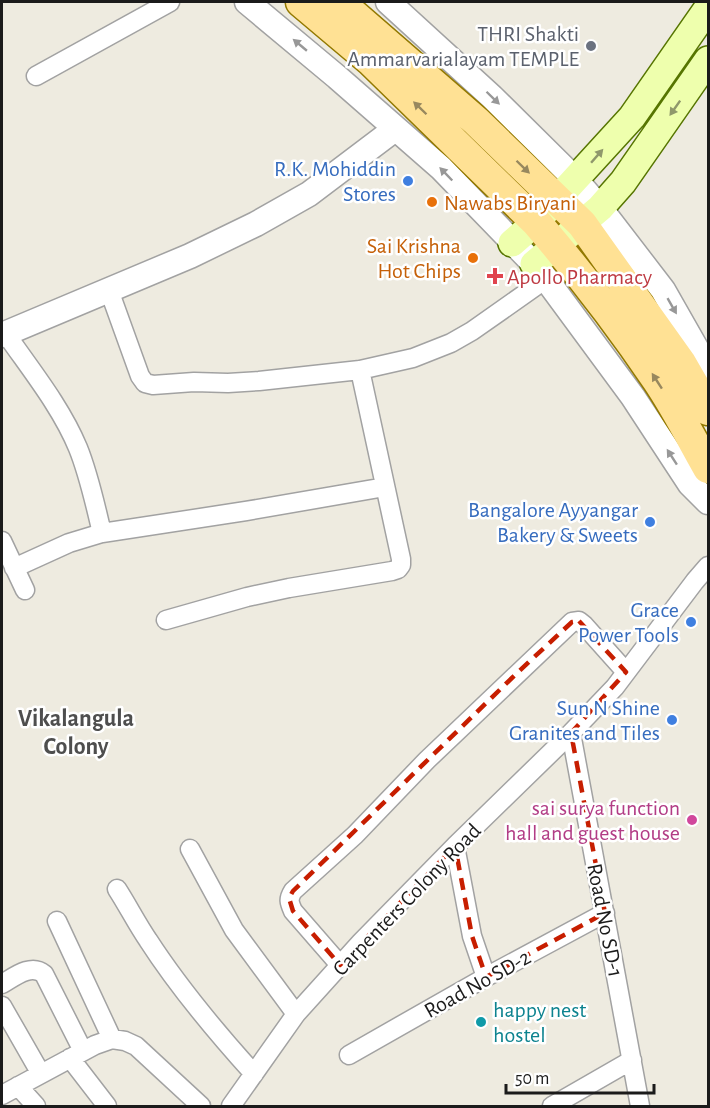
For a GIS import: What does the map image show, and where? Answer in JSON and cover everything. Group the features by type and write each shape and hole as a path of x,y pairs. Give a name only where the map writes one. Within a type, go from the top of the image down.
{"main road":[{"path":"301,2 371,61 536,222 615,320 658,382 708,468"},
{"path":"339,2 467,114 567,190 591,216 708,410"},
{"path":"512,243 567,190 632,117 708,8"},
{"path":"540,272 556,246 591,216 623,182 708,60"}],"street":[{"path":"36,76 170,2"},
{"path":"247,2 441,168 540,272 633,397 690,484 708,502"},
{"path":"388,2 492,98 567,190"},
{"path":"102,533 78,447 59,412 4,334 190,256 255,224 309,194 395,129"},
{"path":"591,216 663,290 708,369"},
{"path":"109,290 140,376 145,383 153,385 194,382 228,383 360,370 413,358 472,332 540,272"},
{"path":"166,620 278,590 398,569 401,559 360,370"},
{"path":"14,568 69,543 102,533 385,487"},
{"path":"2,541 25,590"},
{"name":"Carpenters Colony Road","path":"231,1107 296,1014 455,846 615,687 708,566"},
{"path":"340,965 293,911 289,898 293,891 355,835 427,760 572,622 579,621 584,625 626,672"},
{"name":"Road No SD-1","path":"571,733 640,1107"},
{"path":"455,846 472,936 486,977"},
{"path":"190,849 234,930 296,1014"},
{"path":"117,889 148,940 189,997 220,1037 254,1074"},
{"name":"Road No SD-2","path":"349,1055 605,913"},
{"path":"57,921 112,1039"},
{"path":"2,984 32,969 44,974 77,1055 107,1107"},
{"path":"2,1006 9,1034 41,1074"},
{"path":"2,1095 95,1045 112,1039 136,1046 201,1107"},
{"path":"552,1107 632,1060"},
{"path":"18,1086 36,1107"}],"highlighted area":[{"path":"579,621 626,672 571,733 605,913 486,977 472,936 455,846 340,965 293,911 289,898 293,891 517,673 572,622"}],"place":[{"name":"THRI Shakti Ammarvarialayam TEMPLE","path":"591,46"},
{"name":"R.K. Mohiddin Stores","path":"408,181"},
{"name":"Nawabs Biryani","path":"432,202"},
{"name":"Sai Krishna Hot Chips","path":"473,258"},
{"name":"Apollo Pharmacy","path":"495,276"},
{"name":"Bangalore Ayyangar Bakery & Sweets","path":"650,522"},
{"name":"Grace Power Tools","path":"691,622"},
{"name":"Sun N Shine Granites and Tiles","path":"672,720"},
{"name":"sai surya function hall and guest house","path":"692,820"},
{"name":"happy nest hostel","path":"481,1022"}],"district":[{"name":"Vikalangula Colony","path":"76,732"}]}
